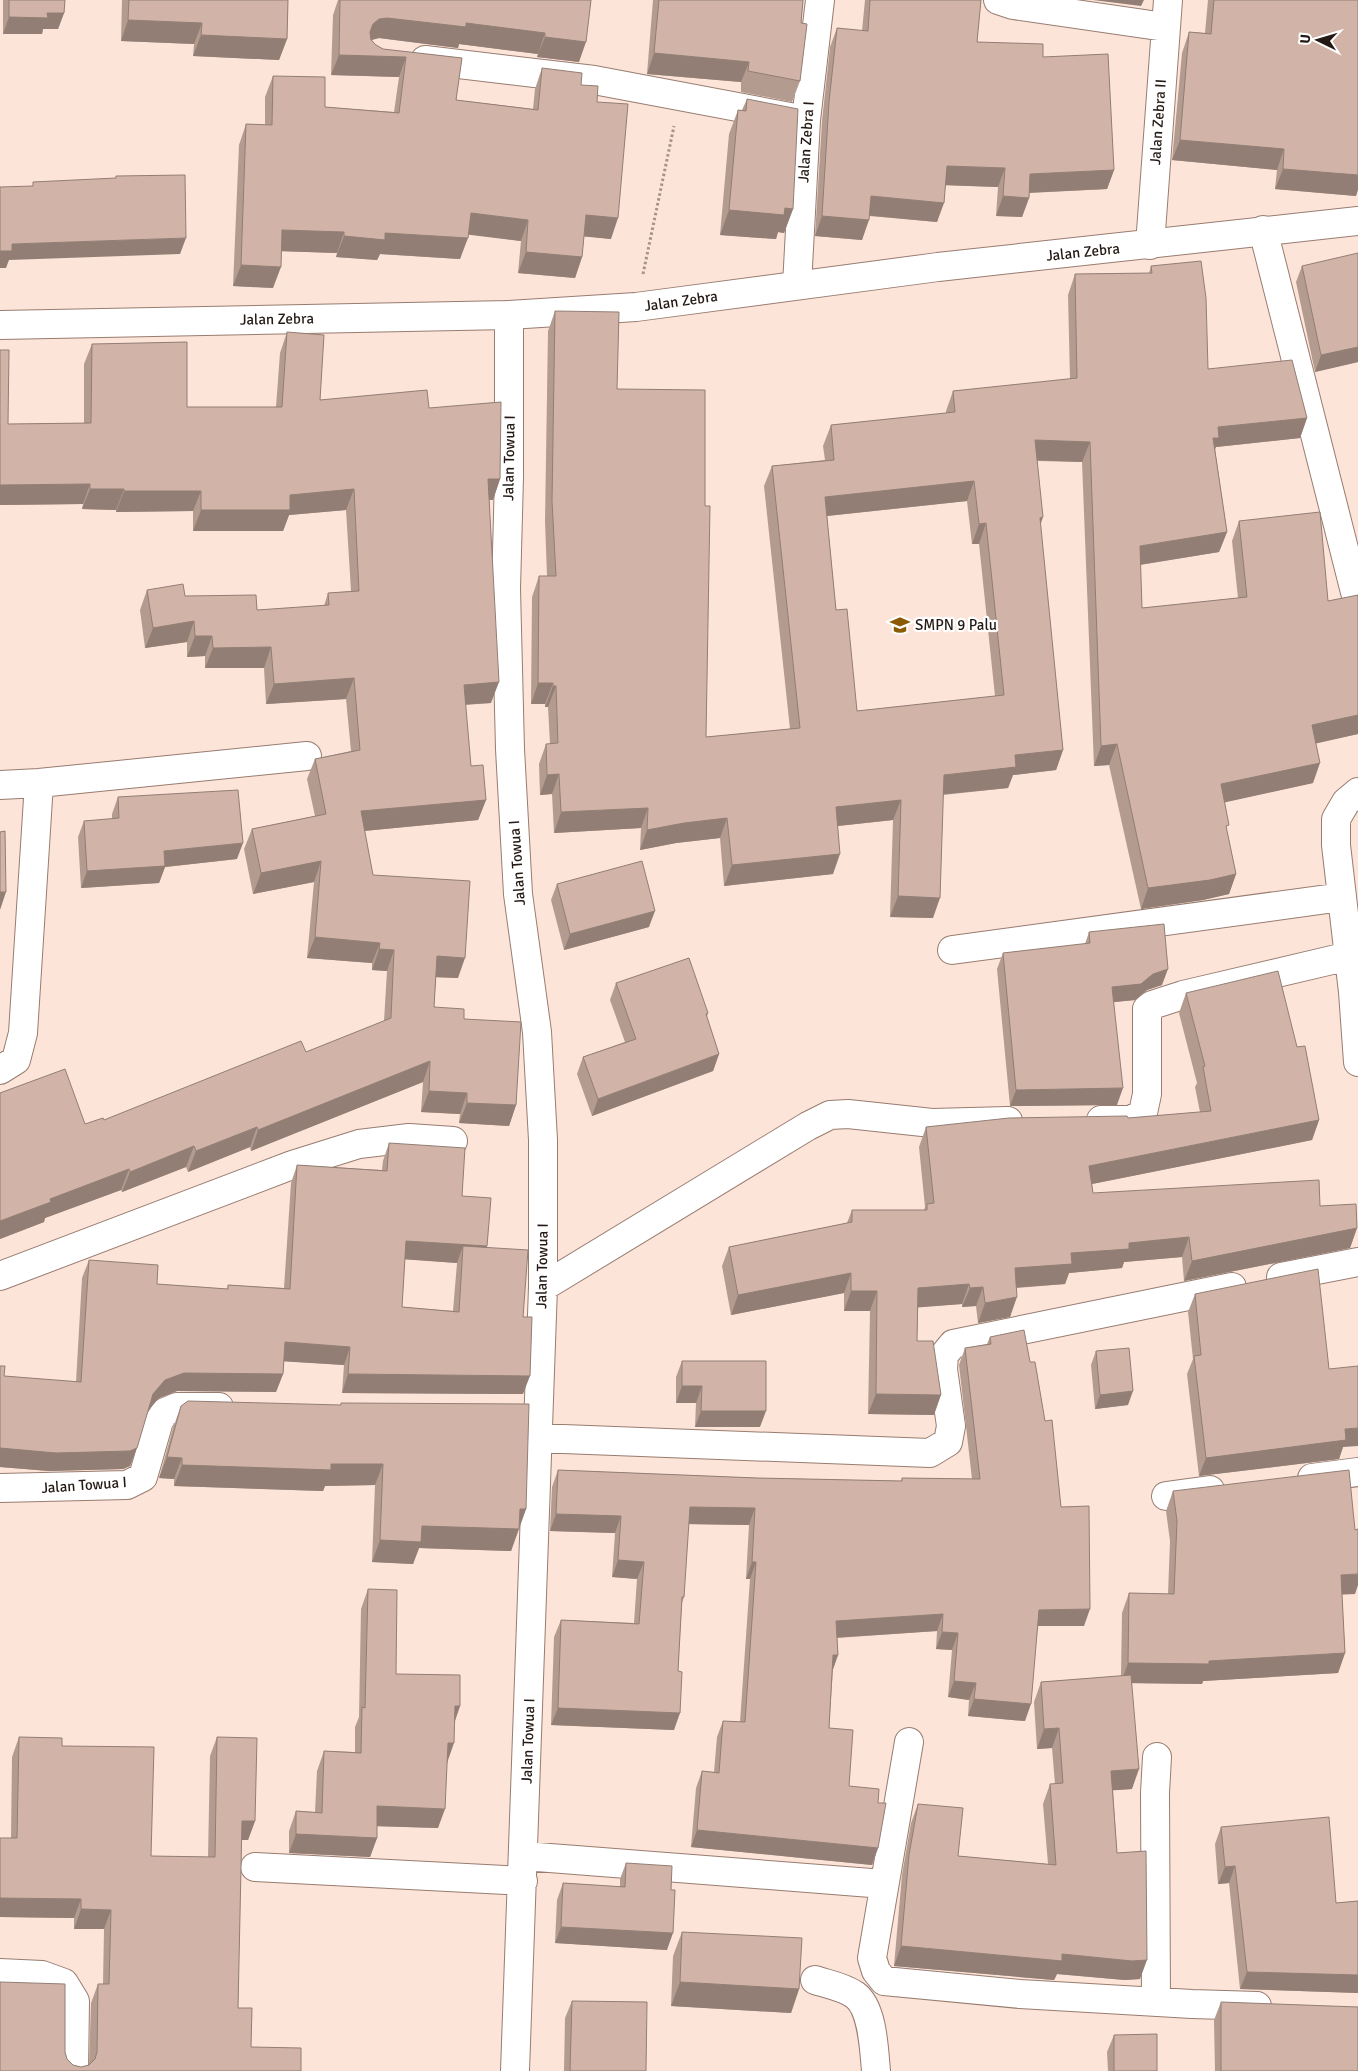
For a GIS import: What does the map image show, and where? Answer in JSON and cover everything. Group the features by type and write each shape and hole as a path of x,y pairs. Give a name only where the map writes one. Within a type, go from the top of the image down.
{"street":[{"name":"Jalan Zebra I","path":"797,284 806,120 820,0"},
{"path":"998,0 1013,5 1165,27"},
{"name":"Jalan Zebra II","path":"1150,245 1168,0"},
{"path":"398,56 594,80 806,120"},
{"name":"Jalan Zebra","path":"0,325 509,314 636,307 797,284 938,267 1358,221"},
{"path":"1263,230 1355,592"},
{"name":"Jalan Towua I","path":"509,314 509,477 506,589 510,748 518,894 537,1032 543,1140 543,1287 528,1410 538,1438 515,2071"},
{"path":"0,785 39,783 307,756"},
{"path":"0,1070 16,1060 23,1033 39,783"},
{"path":"1358,792 1346,802 1336,818 1336,845 1349,956 1356,992 1358,1062"},
{"path":"952,950 1342,897"},
{"path":"1072,1121 1131,1120 1143,1113 1147,1094 1147,1009 1152,1005 1183,994 1349,956"},
{"path":"543,1287 808,1126 830,1116 848,1114 932,1123 1032,1121"},
{"path":"0,1276 292,1165 359,1144 409,1138 453,1141"},
{"path":"538,1438 930,1453 948,1442 951,1426 943,1369 944,1355 953,1344 1358,1262"},
{"name":"Jalan Towua I","path":"0,1488 127,1484 143,1477 159,1421 165,1412 177,1407 246,1408"},
{"path":"1291,1480 1358,1472"},
{"path":"1166,1496 1233,1487"},
{"path":"909,1742 872,1958 876,1971 884,1981 896,1984 1156,2002 1280,2007"},
{"path":"1156,2002 1155,1793 1157,1757"},
{"path":"255,1867 523,1869 884,1884"},
{"path":"853,1993 876,1971"},
{"path":"0,1973 42,1975 64,1983 75,2001 74,2071"},
{"path":"815,1980 853,1993 862,2001 872,2030 876,2071"}],"path":[{"path":"636,307 680,96"}],"building":[{"path":"9,0 65,0 64,13 47,13 48,18 9,17"},
{"path":"129,0 288,0 287,39 201,35 202,23 128,20"},
{"path":"340,0 591,0 586,42 545,37 545,33 466,23 466,27 387,18 379,19 373,24 370,32 371,40 383,49 462,58 456,100 538,110 542,68 582,73 581,85 598,86 597,102 628,104 618,218 586,215 582,257 526,252 528,220 471,213 468,238 385,233 385,240 344,236 344,232 282,230 281,267 241,265 246,124 272,125 273,76 325,77 325,107 399,113 406,57 339,55"},
{"path":"659,0 803,0 801,23 807,24 800,81 748,71 749,62 654,53"},
{"path":"870,0 981,0 977,42 1043,44 1043,57 1108,54 1114,170 1030,174 1029,198 1003,196 1005,168 947,166 944,203 871,196 869,220 822,216 829,102 837,28 868,31"},
{"path":"1214,0 1358,0 1358,175 1283,169 1284,149 1180,140 1189,32 1211,34"},
{"path":"747,99 798,109 793,209 785,208 784,215 729,210 738,110 746,111"},
{"path":"185,175 186,238 12,244 12,251 0,251 0,187 33,186 33,182 116,178 116,176"},
{"path":"1358,253 1358,347 1321,355 1302,266"},
{"path":"1201,261 1206,298 1208,369 1292,360 1307,418 1218,427 1219,438 1213,438 1227,532 1140,546 1142,608 1247,597 1239,521 1320,512 1328,601 1358,595 1358,715 1312,725 1320,763 1221,784 1229,825 1226,826 1236,874 1210,880 1148,888 1117,744 1101,746 1090,442 1035,440 1043,517 1040,518 1063,750 1015,755 1016,767 944,775 940,898 898,896 901,800 836,807 840,854 732,865 727,818 647,830 648,808 561,812 559,774 547,775 546,744 558,743 556,686 553,686 553,683 538,683 539,576 556,576 552,501 555,311 619,312 617,389 705,390 705,506 710,506 706,737 800,728 772,466 834,460 831,425 955,412 953,391 1077,378 1075,274 1152,273 1151,266","holes":["974,481 979,524 986,523 1004,695 857,711 847,609 836,610 825,497"]},
{"path":"287,332 324,335 320,400 427,390 429,408 501,402 500,479 488,479 499,682 464,685 471,766 483,765 486,800 361,811 373,875 470,881 465,958 437,956 434,1007 464,1009 464,1019 521,1022 516,1105 467,1103 467,1093 429,1091 430,1061 258,1130 257,1127 196,1151 194,1146 130,1172 129,1169 50,1199 51,1202 0,1221 0,1093 65,1069 85,1124 103,1118 104,1120 301,1041 306,1052 391,1018 394,950 379,949 380,943 315,937 321,861 261,873 252,829 326,814 315,759 360,750 354,678 274,684 271,647 213,648 212,636 195,636 194,621 153,628 147,590 183,584 185,596 256,595 257,610 329,605 328,593 359,591 354,489 290,495 290,510 201,510 201,491 90,489 90,484 0,485 0,350 9,350 8,424 91,423 92,344 187,342 187,407 282,407"},
{"path":"238,790 243,843 164,851 165,866 87,871 84,821 119,818 118,797"},
{"path":"5,831 6,892 0,892 0,832"},
{"path":"642,861 655,911 570,934 557,884"},
{"path":"1164,924 1168,969 1153,974 1141,984 1112,987 1123,1088 1016,1090 1003,953 1090,943 1089,932"},
{"path":"689,958 708,1013 706,1014 719,1054 598,1099 583,1057 636,1039 616,983"},
{"path":"1278,971 1297,1047 1305,1046 1319,1120 1089,1166 1093,1193 1319,1180 1320,1206 1356,1204 1357,1228 1192,1261 1189,1237 1129,1243 1129,1249 1071,1253 1072,1264 1015,1268 1017,1297 985,1303 983,1287 970,1288 969,1284 918,1288 917,1341 933,1341 941,1395 876,1394 877,1291 851,1291 851,1273 738,1295 729,1247 852,1222 852,1210 927,1210 927,1204 934,1203 926,1127 1009,1118 1127,1116 1128,1118 1211,1111 1203,1067 1205,1066 1186,993"},
{"path":"389,1143 465,1148 462,1196 491,1198 487,1246 406,1241 402,1307 459,1312 463,1246 528,1250 523,1317 532,1317 530,1376 348,1374 350,1347 285,1342 283,1374 184,1373 165,1380 153,1394 137,1448 130,1451 56,1453 0,1448 0,1366 5,1366 4,1376 81,1382 89,1260 158,1265 157,1284 228,1289 228,1285 290,1289 297,1165 387,1171"},
{"path":"1318,1269 1329,1369 1358,1366 1358,1428 1345,1429 1346,1440 1206,1458 1194,1356 1201,1355 1195,1294"},
{"path":"1024,1330 1030,1362 1035,1362 1045,1421 1052,1420 1061,1507 1089,1506 1090,1609 1039,1610 1031,1704 974,1699 976,1683 954,1681 958,1633 942,1632 943,1614 836,1621 838,1655 833,1655 829,1728 853,1730 849,1786 879,1789 878,1803 886,1803 878,1848 697,1830 702,1771 719,1773 723,1721 745,1722 756,1562 752,1562 755,1508 690,1507 678,1671 682,1672 680,1713 558,1708 561,1620 639,1624 644,1562 618,1560 621,1516 556,1514 558,1470 757,1478 902,1481 902,1478 980,1479 965,1348 991,1344 990,1337"},
{"path":"1129,1348 1133,1391 1100,1395 1096,1351"},
{"path":"682,1361 766,1361 766,1411 701,1411 702,1386 682,1386"},
{"path":"188,1401 341,1405 341,1403 529,1404 526,1509 520,1509 519,1529 422,1526 421,1542 380,1540 383,1464 331,1464 331,1470 182,1465 182,1458 167,1457 181,1406"},
{"path":"1349,1470 1355,1530 1358,1529 1358,1574 1341,1575 1345,1653 1209,1661 1209,1664 1128,1663 1129,1593 1174,1594 1177,1521 1173,1491"},
{"path":"368,1589 397,1590 396,1674 460,1675 460,1706 455,1706 454,1743 448,1743 445,1809 377,1806 377,1838 296,1834 296,1811 322,1813 324,1751 361,1753 362,1707 365,1708"},
{"path":"1131,1675 1139,1769 1111,1771 1117,1853 1146,1851 1147,1960 1132,1961 1062,1954 1062,1961 901,1946 909,1855 918,1804 963,1808 958,1856 1056,1865 1050,1784 1063,1783 1059,1728 1044,1729 1041,1682"},
{"path":"19,1737 62,1738 62,1746 154,1747 151,1856 215,1857 217,1737 257,1738 255,1821 242,1821 238,2008 252,2008 251,2047 301,2048 301,2071 0,2071 0,1982 65,1984 65,2052 67,2059 73,2065 81,2067 89,2065 95,2059 97,2052 98,1984 109,1984 111,1910 81,1909 81,1899 0,1898 0,1838 17,1838"},
{"path":"1329,1817 1336,1903 1358,1901 1358,1975 1247,1972 1235,1866 1225,1867 1221,1827"},
{"path":"626,1863 672,1866 671,1890 675,1890 673,1933 561,1927 563,1883 625,1887"},
{"path":"682,1932 802,1938 799,1989 680,1982"},
{"path":"572,2001 647,2002 646,2071 570,2071"},
{"path":"1221,2002 1358,2007 1358,2071 1221,2071"},
{"path":"1157,2034 1157,2071 1114,2071 1114,2035"}],"place":[{"name":"SMPN 9 Palu","path":"900,625"}]}
